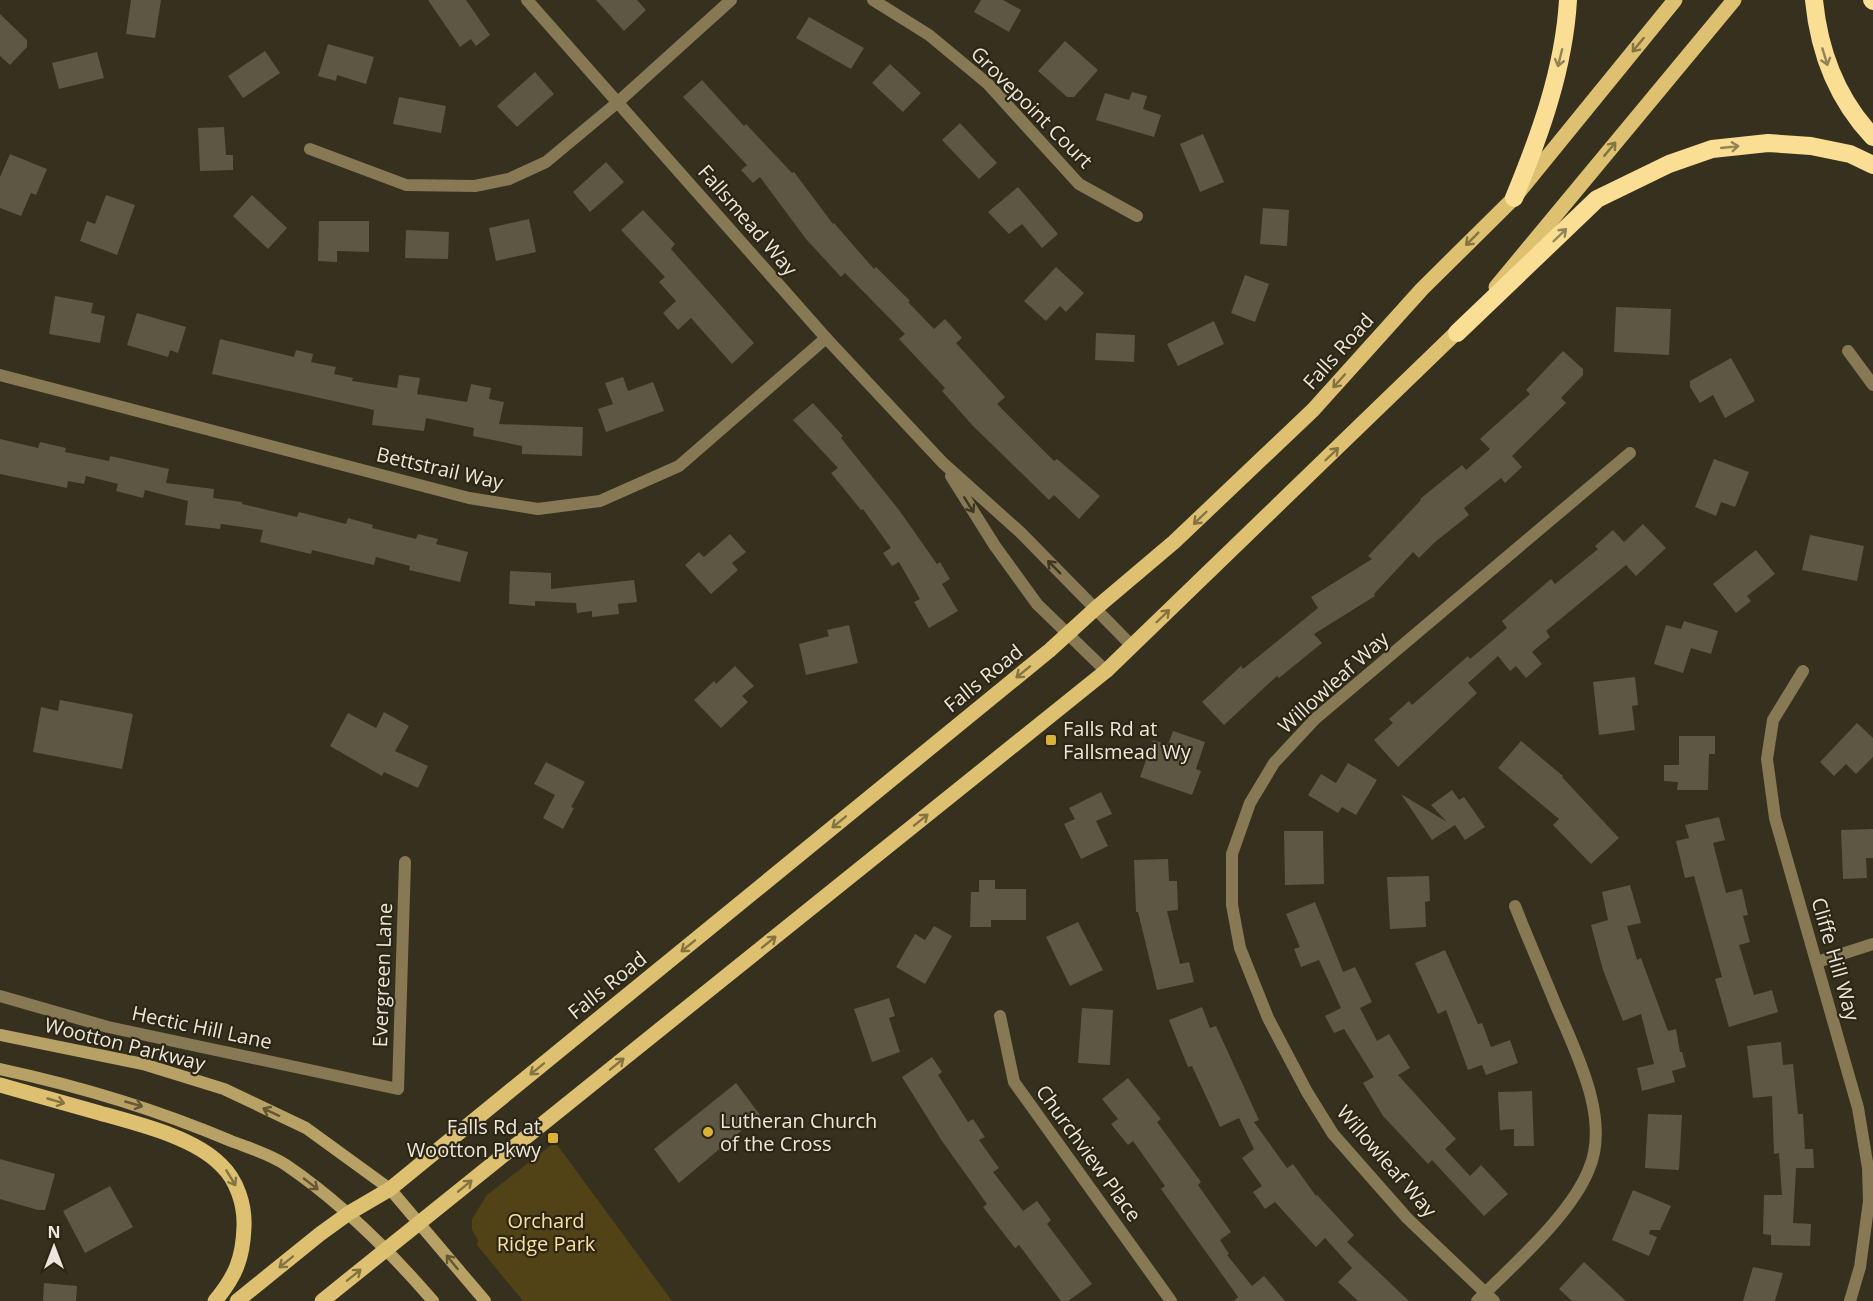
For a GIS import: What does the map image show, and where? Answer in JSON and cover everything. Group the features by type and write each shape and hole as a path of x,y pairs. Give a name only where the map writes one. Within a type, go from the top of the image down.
{"highway":[{"path":"1514,198 1534,150 1551,94 1566,34 1568,0"},
{"path":"1814,0 1816,25 1827,64 1841,94 1873,137"},
{"path":"1457,333 1598,199 1669,164 1712,149 1768,143 1811,146 1850,154 1873,165"}],"main road":[{"name":"Falls Road","path":"237,1301 349,1213 390,1189 1068,635 1096,608 1174,542 1313,410 1422,289 1514,198 1675,0"},
{"path":"322,1301 1106,671 1457,333 1734,0"},
{"name":"Wootton Parkway","path":"0,1035 143,1064 224,1089 306,1128 390,1189 484,1301"},
{"path":"0,1069 59,1082 147,1108 284,1163 349,1213 387,1249 433,1301"},
{"path":"0,1085 128,1121 206,1152 222,1165 238,1192 244,1218 244,1232 239,1264 228,1285 215,1301"}],"street":[{"name":"Fallsmead Way","path":"527,0 826,338 943,463 1020,532 1132,646"},
{"path":"310,149 406,185 475,186 509,179 546,162 618,102 732,0"},
{"name":"Grovepoint Court","path":"873,0 929,35 988,84 1079,184 1137,216"},
{"name":"Bettstrail Way","path":"0,375 469,498 538,509 600,501 679,466 826,338"},
{"path":"1848,351 1873,385"},
{"name":"Willowleaf Way","path":"1485,1298 1407,1218 1333,1134 1307,1092 1268,1018 1240,948 1232,905 1232,854 1250,803 1274,763 1315,718 1630,453"},
{"name":"Fallsmead Way","path":"943,463 995,546 1037,604 1106,671"},
{"name":"Cliffe Hill Way","path":"1803,671 1773,720 1767,759 1775,818 1858,1108 1868,1168 1871,1201 1860,1267 1850,1301"},
{"name":"Evergreen Lane","path":"398,1089 405,862"},
{"path":"1485,1298 1563,1213 1589,1170 1595,1150 1595,1119 1586,1077 1515,906"},
{"path":"1817,962 1873,944"},
{"name":"Hectic Hill Lane","path":"0,996 108,1027 398,1089"},
{"name":"Churchview Place","path":"1000,1016 1014,1082 1171,1301"}],"green space":[{"name":"Orchard Ridge Park","path":"555,1142 672,1301 523,1301 477,1245 478,1240 472,1230 472,1219 487,1195"}],"building":[{"path":"131,0 161,0 155,38 126,34"},
{"path":"428,0 466,0 490,35 476,46 471,39 460,47"},
{"path":"596,0 637,0 646,10 624,31"},
{"path":"981,0 1003,0 1021,10 1009,32 974,12"},
{"path":"0,14 27,40 27,47 10,65 0,56"},
{"path":"809,17 864,48 851,69 796,38"},
{"path":"1065,41 1098,70 1074,97 1067,97 1038,71"},
{"path":"328,44 374,57 366,84 337,75 336,81 318,76"},
{"path":"265,51 280,73 243,98 228,76"},
{"path":"97,52 104,78 59,89 52,63"},
{"path":"890,64 921,93 903,112 872,83"},
{"path":"535,72 554,94 517,127 497,106"},
{"path":"702,80 744,126 746,124 792,173 794,172 833,224 874,269 876,267 910,301 908,302 934,329 945,319 962,338 956,343 1005,397 997,404 1054,461 1057,459 1100,496 1079,519 1054,495 1049,500 973,426 942,391 945,388 899,339 905,334 845,273 841,277 806,239 760,177 753,183 741,170 747,165 683,97"},
{"path":"1132,92 1147,96 1143,109 1161,115 1154,137 1096,120 1105,93 1129,100"},
{"path":"399,97 446,106 441,133 393,124"},
{"path":"960,123 997,163 979,179 942,140"},
{"path":"224,127 226,155 233,155 233,170 200,171 198,128"},
{"path":"1203,134 1224,182 1200,192 1180,144"},
{"path":"10,154 47,169 36,195 31,193 21,216 0,208 0,177"},
{"path":"606,162 624,182 590,212 573,192"},
{"path":"1018,187 1058,234 1042,248 1022,224 1009,234 988,212"},
{"path":"106,195 135,205 117,255 80,241 87,221 95,224"},
{"path":"252,195 287,228 268,249 233,216"},
{"path":"1263,208 1289,210 1287,246 1260,244"},
{"path":"643,210 675,244 671,249 754,343 732,364 691,318 678,330 663,313 676,301 659,282 665,277 621,230"},
{"path":"529,219 536,252 496,261 489,228"},
{"path":"319,221 369,221 369,252 337,251 337,262 318,261"},
{"path":"406,230 449,232 448,259 405,258"},
{"path":"1056,267 1084,293 1066,312 1060,306 1046,321 1024,301"},
{"path":"1245,275 1269,284 1255,322 1231,313"},
{"path":"55,296 93,303 91,313 105,316 100,343 49,334"},
{"path":"1616,307 1671,309 1669,355 1614,352"},
{"path":"137,313 186,327 178,353 170,350 168,357 127,345"},
{"path":"1214,321 1224,344 1178,366 1167,344"},
{"path":"1096,333 1135,335 1134,362 1095,360"},
{"path":"220,339 294,357 296,350 313,354 311,362 336,367 334,374 353,378 352,381 397,388 399,375 420,378 417,394 467,402 471,384 491,388 489,399 504,402 499,424 583,427 582,456 522,454 522,446 473,436 474,428 426,418 424,431 372,425 374,410 212,374"},
{"path":"1563,351 1583,369 1583,375 1561,398 1566,403 1512,456 1522,467 1505,483 1501,478 1464,508 1469,515 1419,558 1413,552 1374,594 1375,596 1314,634 1322,643 1279,678 1277,676 1224,725 1202,702 1241,666 1243,669 1318,608 1311,597 1372,559 1368,556 1420,499 1462,465 1466,470 1490,449 1480,439 1530,394 1526,390"},
{"path":"1731,358 1755,401 1725,418 1713,395 1700,403 1690,387 1690,381"},
{"path":"623,377 628,391 653,382 664,411 606,432 598,409 613,404 605,383"},
{"path":"813,403 843,436 841,438 899,510 937,564 940,562 950,579 942,584 958,611 929,628 914,602 920,599 899,562 892,566 883,553 891,548 863,509 861,510 831,473 838,468 793,420"},
{"path":"0,439 38,448 40,442 66,448 65,452 109,461 110,456 169,469 166,483 214,489 213,498 242,502 242,504 297,517 299,512 346,524 348,518 373,525 372,528 416,539 418,534 438,539 436,544 468,552 460,582 409,570 410,566 376,557 374,565 312,550 311,554 260,542 263,530 221,524 220,529 185,525 188,501 145,490 143,498 116,491 118,484 86,476 84,484 68,481 67,488 0,474"},
{"path":"1714,459 1749,472 1735,507 1721,502 1716,516 1695,507"},
{"path":"1643,524 1666,548 1636,576 1626,565 1546,631 1550,637 1532,652 1542,664 1526,678 1516,666 1510,671 1498,656 1468,683 1477,693 1398,767 1374,740 1393,723 1389,719 1409,701 1412,705 1468,656 1470,659 1507,628 1502,621 1551,579 1555,584 1598,549 1595,546 1613,530 1624,542"},
{"path":"730,534 746,552 732,563 738,570 711,594 685,565 699,552 704,557"},
{"path":"1810,535 1864,546 1857,581 1802,570"},
{"path":"1756,550 1775,574 1747,596 1751,601 1736,613 1713,584"},
{"path":"510,571 551,573 551,589 634,580 637,602 618,604 619,614 592,617 592,611 577,613 576,603 535,601 535,606 509,604"},
{"path":"1684,621 1718,631 1711,654 1691,648 1683,673 1654,664 1666,625 1681,629"},
{"path":"849,625 858,663 806,675 799,644 829,636 827,630"},
{"path":"735,666 754,686 742,696 748,702 721,728 694,700 714,681 716,684"},
{"path":"1635,677 1638,705 1632,706 1635,730 1599,735 1593,682"},
{"path":"60,700 133,714 122,769 33,752 41,707 58,711"},
{"path":"384,712 409,726 395,751 428,766 418,788 384,772 382,776 330,746 348,713 376,728"},
{"path":"1857,723 1873,738 1873,757 1856,774 1846,764 1834,776 1820,762"},
{"path":"1173,731 1205,742 1196,769 1201,771 1192,795 1140,777 1153,740 1168,745"},
{"path":"1679,736 1715,736 1715,754 1709,754 1708,790 1677,790 1678,782 1664,781 1664,765 1679,765"},
{"path":"1521,741 1563,776 1619,838 1591,864 1553,825 1559,819 1498,768"},
{"path":"546,762 585,782 571,807 574,808 563,829 543,818 555,795 534,784"},
{"path":"1348,763 1377,780 1356,815 1342,807 1338,813 1308,795 1321,774 1336,783"},
{"path":"1452,790 1459,800 1464,797 1485,827 1465,840 1455,825 1432,840 1401,794 1447,822 1431,805"},
{"path":"1101,792 1112,814 1096,821 1108,846 1081,859 1064,824 1075,819 1069,808"},
{"path":"1719,817 1725,840 1713,843 1726,893 1742,889 1748,915 1743,916 1750,942 1739,945 1754,995 1772,990 1778,1012 1729,1027 1715,979 1722,977 1694,876 1685,878 1676,841 1689,838 1685,825"},
{"path":"1873,829 1873,858 1866,858 1867,878 1843,879 1841,830"},
{"path":"1284,831 1323,831 1324,884 1285,885"},
{"path":"1168,859 1169,881 1177,881 1178,910 1167,911 1180,964 1189,962 1194,982 1157,990 1138,912 1136,912 1134,860"},
{"path":"1429,876 1430,901 1425,902 1426,927 1390,929 1387,877"},
{"path":"979,880 995,880 995,889 1026,889 1026,920 991,920 991,927 970,927 971,892 979,892"},
{"path":"1630,885 1641,923 1627,926 1637,960 1641,958 1668,1031 1676,1029 1680,1052 1682,1052 1686,1067 1672,1071 1675,1082 1642,1091 1637,1068 1654,1064 1641,1014 1623,1021 1603,970 1591,925 1608,920 1602,892"},
{"path":"1315,902 1343,972 1355,967 1372,1002 1360,1008 1377,1041 1389,1034 1410,1068 1398,1075 1456,1139 1445,1149 1470,1176 1481,1165 1508,1194 1484,1216 1432,1160 1428,1164 1383,1116 1363,1083 1374,1077 1344,1029 1334,1033 1325,1016 1341,1008 1319,960 1301,967 1294,949 1300,947 1286,914"},
{"path":"1078,922 1103,970 1070,986 1046,937"},
{"path":"934,926 952,936 925,984 896,967 915,934 925,940"},
{"path":"1445,950 1478,1024 1482,1023 1491,1047 1510,1040 1518,1063 1486,1075 1482,1065 1468,1070 1446,1010 1438,1014 1415,963"},
{"path":"889,998 895,1016 889,1018 900,1052 872,1062 854,1009"},
{"path":"1202,1007 1210,1028 1216,1026 1259,1120 1254,1122 1287,1168 1293,1164 1316,1196 1354,1235 1347,1242 1409,1301 1358,1301 1338,1282 1352,1268 1325,1238 1316,1247 1275,1202 1265,1209 1253,1192 1262,1186 1242,1158 1254,1149 1239,1118 1220,1127 1192,1066 1188,1067 1169,1020"},
{"path":"1082,1008 1113,1010 1110,1065 1078,1063"},
{"path":"1781,1042 1783,1065 1793,1064 1798,1114 1803,1114 1805,1149 1813,1149 1814,1168 1796,1168 1793,1223 1811,1224 1810,1246 1771,1245 1771,1235 1763,1234 1764,1195 1782,1195 1779,1153 1774,1154 1772,1096 1753,1098 1747,1046"},
{"path":"932,1057 942,1072 938,1075 968,1122 973,1119 985,1137 979,1140 999,1168 993,1172 1023,1211 1037,1201 1051,1220 1047,1224 1092,1284 1068,1301 1061,1301 1019,1245 1015,1248 983,1207 987,1204 942,1141 902,1077"},
{"path":"1128,1078 1161,1119 1157,1122 1201,1182 1198,1185 1231,1232 1220,1240 1229,1254 1227,1255 1252,1286 1264,1276 1285,1301 1234,1301 1238,1297 1161,1189 1165,1186 1133,1141 1128,1145 1111,1124 1118,1119 1102,1099"},
{"name":"Lutheran Church of the Cross","path":"736,1083 760,1115 679,1183 654,1149"},
{"path":"1532,1091 1534,1146 1514,1146 1514,1129 1500,1130 1498,1092"},
{"path":"1648,1114 1682,1115 1679,1170 1645,1168"},
{"path":"0,1159 55,1174 45,1210 0,1199"},
{"path":"110,1186 133,1227 85,1253 63,1211"},
{"path":"1633,1190 1671,1206 1660,1230 1650,1230 1649,1234 1657,1237 1649,1256 1612,1240"},
{"path":"1584,1262 1626,1301 1572,1301 1559,1289"},
{"path":"1753,1267 1783,1273 1775,1301 1743,1301"},
{"path":"44,1283 77,1286 76,1301 43,1301"}],"place":[{"name":"Falls Rd at Fallsmead Wy","path":"1051,740"},
{"name":"Lutheran Church of the Cross","path":"708,1132"},
{"name":"Falls Rd at Wootton Pkwy","path":"553,1138"}]}
